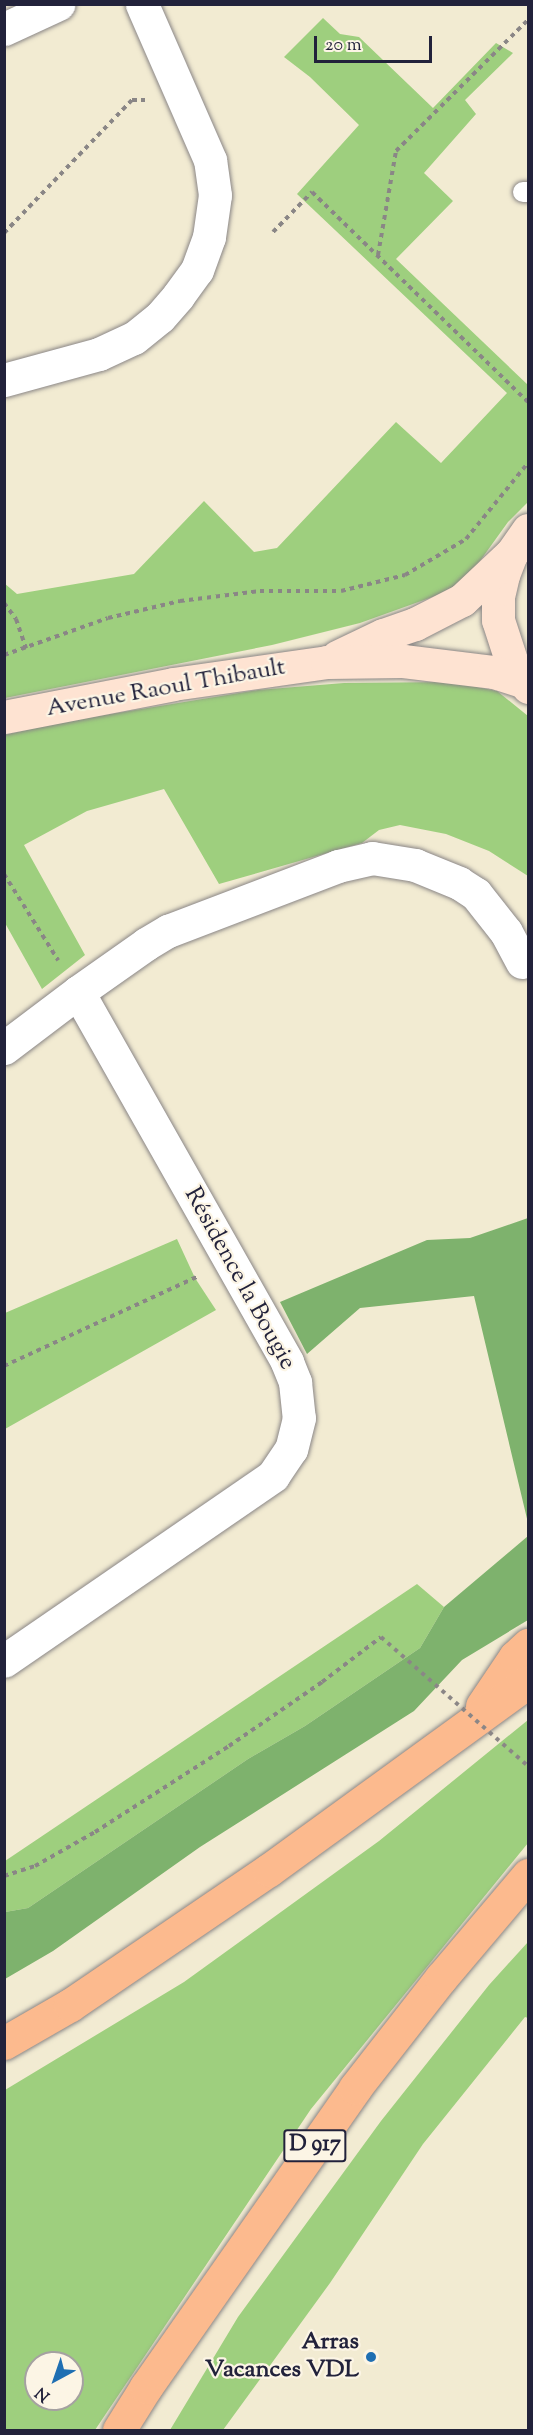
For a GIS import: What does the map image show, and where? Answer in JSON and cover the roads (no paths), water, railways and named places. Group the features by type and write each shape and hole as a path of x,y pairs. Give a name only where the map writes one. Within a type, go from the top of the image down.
{"highway":[{"path":"469,1725 515,1657 528,1645"},
{"path":"4,2043 70,2005 269,1870 528,1682"},
{"name":"D 917","path":"119,2430 146,2386 355,2088 441,1978 528,1875"}],"street":[{"path":"4,29 58,4"},
{"path":"4,380 99,354 134,338 160,317 197,270 210,237 214,195 210,160 182,91 142,4"},
{"path":"327,662 383,635 415,624 462,600 520,542"},
{"path":"520,542 500,586 498,620 507,653 526,685"},
{"path":"327,662 403,661 494,672 526,685"},
{"name":"Avenue Raoul Thibault","path":"4,717 173,684 327,662"},
{"path":"4,1048 138,949 168,931 338,866 372,858 415,865 459,883 476,894 506,932 522,962"},
{"name":"Résidence la Bougie","path":"4,1661 256,1490 284,1464 291,1449 299,1418 295,1382 287,1362 78,992"}],"place":[{"name":"Arras Vacances VDL","path":"371,2357"}]}
